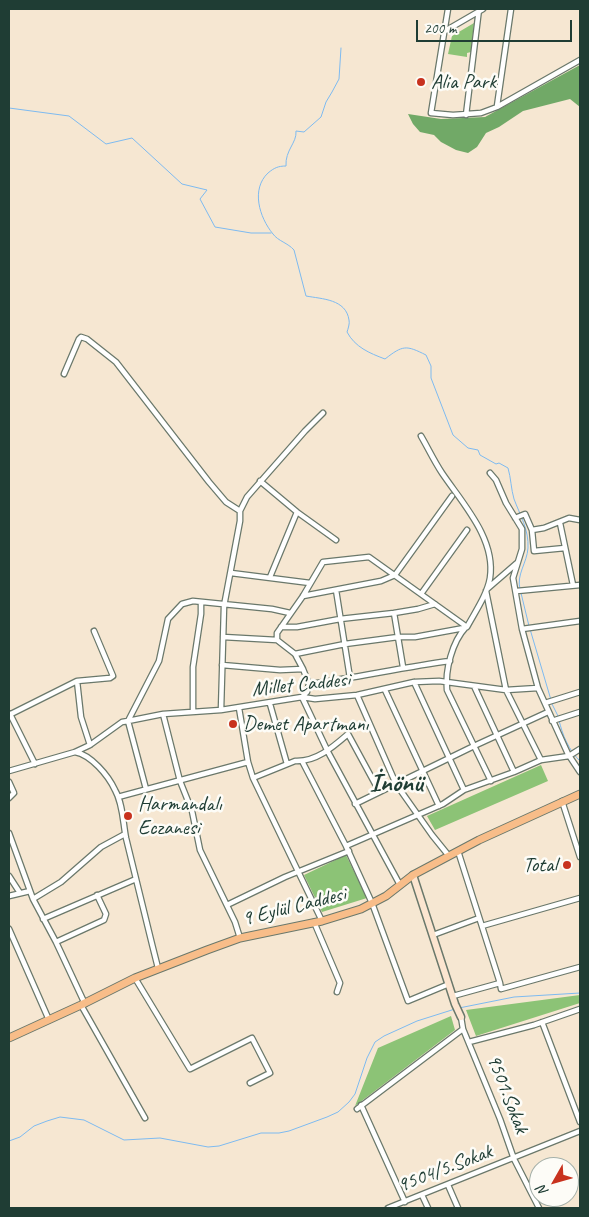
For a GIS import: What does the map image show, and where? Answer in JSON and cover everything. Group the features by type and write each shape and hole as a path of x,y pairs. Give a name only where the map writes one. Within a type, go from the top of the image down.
{"main road":[{"name":"9 Eylül Caddesi","path":"9,1038 158,968 240,938 318,921 361,909 386,896 413,875 458,851 580,794"}],"street":[{"path":"448,9 431,113 466,115 481,113 497,107 580,60"},
{"path":"497,107 511,9"},
{"path":"445,31 480,10"},
{"path":"466,115 480,10"},
{"path":"64,374 79,339 81,337 87,339 116,362 209,482 226,502 240,511"},
{"path":"221,710 224,606 240,521 240,511 247,497 260,481 323,413"},
{"path":"421,436 440,471 467,508 488,546 491,568 490,581 453,651 446,690 491,781"},
{"path":"490,472 522,529 522,549 513,578 517,591 522,629 538,688 569,756 580,772"},
{"path":"260,481 297,512 336,540"},
{"path":"303,596 381,581 395,575 452,496"},
{"path":"270,577 297,512"},
{"path":"516,517 524,514 532,530 534,551 565,548"},
{"path":"532,530 560,523 569,518 580,521"},
{"path":"560,523 573,585"},
{"path":"421,594 467,530"},
{"path":"277,640 277,633 303,596 323,562 369,557 465,628"},
{"path":"486,590 517,563"},
{"path":"230,573 310,583"},
{"path":"517,591 580,584"},
{"path":"336,590 350,678"},
{"path":"486,590 492,612 506,690 541,760"},
{"path":"146,789 128,721 159,661 168,619 182,604 193,602 251,607 290,613"},
{"path":"194,712 193,666 202,614 201,602"},
{"path":"281,627 296,627 340,618 394,613 435,604"},
{"path":"394,613 403,667"},
{"path":"522,629 580,622"},
{"path":"295,654 345,644 398,637 415,637 465,628"},
{"path":"35,764 10,714 77,681 110,678 113,676 94,630"},
{"path":"223,637 277,640 295,654 309,684 302,697 355,804 400,885"},
{"path":"309,684 403,667 450,661"},
{"path":"222,665 280,670 303,669"},
{"path":"77,681 81,717 90,745"},
{"path":"414,682 464,790"},
{"name":"Millet Caddesi","path":"9,770 75,752 90,745 109,730 128,721 163,714 239,708 302,697 315,699 357,696 414,682 446,682 506,690 538,688"},
{"path":"474,686 514,772"},
{"path":"385,690 438,806"},
{"path":"546,702 580,692"},
{"path":"357,696 396,784 449,856"},
{"path":"270,704 287,764"},
{"path":"239,708 252,778 298,872 318,921 340,983 337,992"},
{"path":"355,804 448,758 548,712"},
{"path":"554,721 580,712"},
{"path":"163,714 180,781 192,811 200,850 235,922 240,938"},
{"path":"252,778 295,761 302,761 328,752 348,734 379,791"},
{"path":"346,846 438,806 464,790 541,760 569,756 580,750"},
{"path":"75,752 82,753 96,764 116,791 158,968"},
{"path":"302,761 346,846 372,903 408,1000 449,984"},
{"path":"118,797 248,762"},
{"path":"9,782 14,793 9,798"},
{"path":"562,801 580,857"},
{"path":"9,833 33,899 56,942 83,1004 145,1118"},
{"path":"33,899 61,882 101,847 125,834"},
{"path":"226,905 280,879 348,851"},
{"path":"458,851 501,989 580,967"},
{"path":"413,875 460,1017"},
{"path":"9,876 20,893"},
{"path":"43,919 136,879"},
{"path":"9,896 30,891"},
{"path":"56,942 104,920 106,914 97,895"},
{"path":"482,926 580,898"},
{"path":"432,935 480,918"},
{"path":"9,929 49,1020"},
{"path":"135,978 190,1070 252,1038 270,1072 250,1083"},
{"path":"453,996 500,983"},
{"path":"469,1042 542,1022 580,1009"},
{"name":"9501.Sokak","path":"460,1017 514,1159 539,1208"},
{"path":"542,1022 580,1122"},
{"path":"357,1108 463,1029"},
{"path":"361,1105 405,1202"},
{"name":"9504/5.Sokak","path":"388,1208 580,1131"},
{"path":"448,1185 458,1208"},
{"path":"422,1195 428,1208"}],"green space":[{"path":"474,23 471,52 467,53 467,57 448,54 452,36"},
{"path":"580,65 580,107 570,99 523,111 486,133 477,147 468,153 456,150 441,142 434,135 420,132 408,114 441,119 485,117"},
{"path":"541,765 548,781 435,830 427,816"},
{"path":"346,855 367,898 322,912 304,875"},
{"path":"580,995 580,1003 476,1036 466,1010"},
{"path":"451,1016 455,1030 355,1106 378,1048"}],"waterway":[{"path":"341,48 339,79 326,102 321,117 304,132 296,131 295,139 287,155 286,166 274,169 263,180 258,195 261,211 264,220 273,234 294,250 306,296 326,299 343,308 347,313 349,321 347,332 358,346 368,352 385,359 396,351 405,348 414,349 426,355 431,366 431,378 453,435 468,448 478,450 480,455 508,468 514,499 524,523 528,541 527,553 519,579 520,589"},
{"path":"9,108 69,116 106,144 132,138 182,184 207,190 200,199 215,227 251,233 271,233"},
{"path":"521,593 529,626"},
{"path":"530,629 551,700"},
{"path":"552,704 558,716"},
{"path":"559,720 566,742 580,761"},
{"path":"459,1008 514,997 580,993"},
{"path":"9,1141 20,1137 34,1126 60,1117 84,1120 124,1140 160,1138 208,1147 219,1146 261,1133 289,1131 338,1112 349,1102 355,1094 367,1058 375,1042 417,1021 455,1009"}],"place":[{"name":"Alia Park","path":"421,82"},
{"name":"Demet Apartmanı","path":"233,724"},
{"name":"Harmandalı Eczanesi","path":"128,816"},
{"name":"Total","path":"567,865"}],"district":[{"name":"İnönü","path":"396,784"}]}
